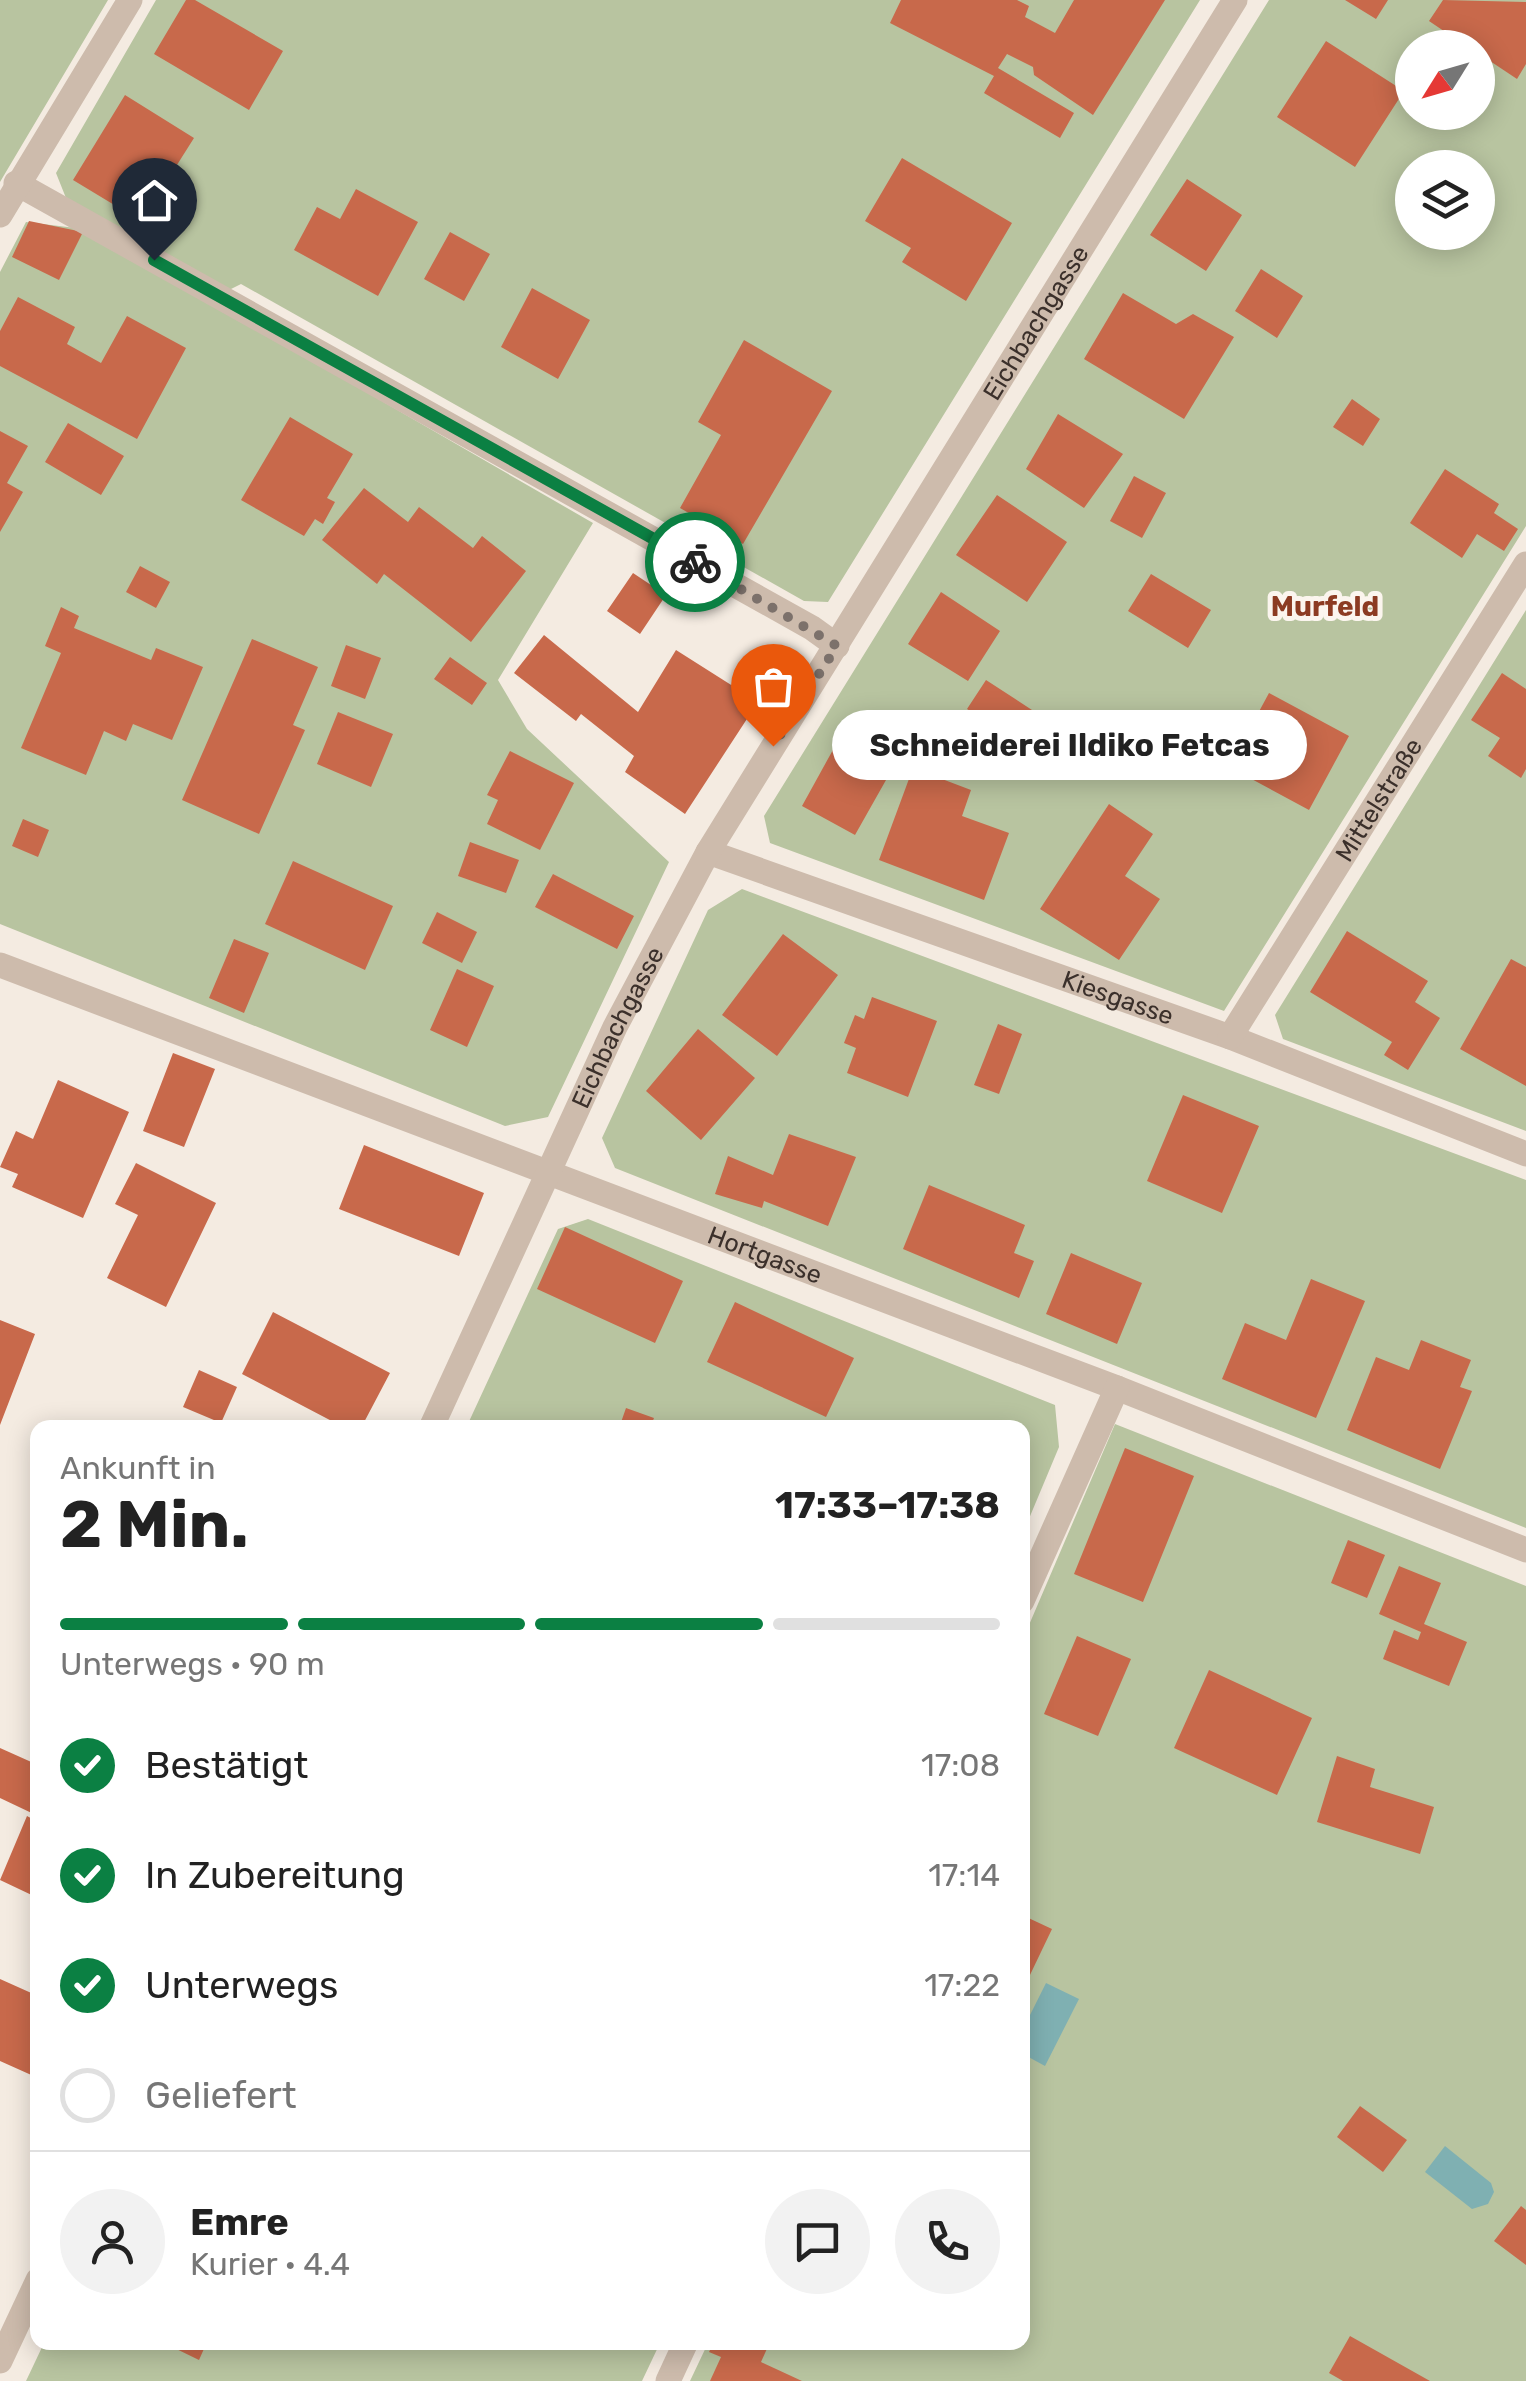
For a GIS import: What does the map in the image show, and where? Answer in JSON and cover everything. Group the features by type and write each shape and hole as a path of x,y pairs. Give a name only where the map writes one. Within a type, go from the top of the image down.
{"street":[{"path":"0,214 130,0"},
{"name":"Eichbachgasse","path":"434,1420 616,1027 708,852 1235,0"},
{"path":"16,183 812,628 837,646"},
{"name":"Mittelstraße","path":"1230,1037 1526,564"},
{"name":"Kiesgasse","path":"708,852 1230,1037 1526,1154"},
{"name":"Hortgasse","path":"0,964 1117,1388 1526,1550"},
{"path":"1030,1583 1117,1388"},
{"path":"0,2361 30,2297"},
{"path":"668,2381 682,2350"}],"green space":[{"path":"0,0 108,0 0,182"},
{"path":"156,0 1200,0 828,602 804,601 241,284 229,290 66,198 56,173"},
{"path":"1269,0 1526,0 1526,526 1224,1011 770,843 764,816"},
{"path":"26,222 84,229 593,523 498,680 527,729 669,862 548,1117 505,1126 0,924 0,272"},
{"path":"1526,610 1526,1131 1283,1039 1275,1015"},
{"path":"742,889 1526,1180 1526,1528 615,1168 602,1138 708,910"},
{"path":"588,1219 1055,1405 1059,1447 1030,1516 1030,1420 470,1420 558,1229"},
{"path":"1115,1424 1526,1586 1526,2381 690,2381 705,2350 1030,2350 1030,1623"},
{"path":"41,2350 657,2350 642,2381 26,2381"}],"water":[{"path":"1046,1983 1079,1999 1045,2066 1030,2058 1030,2015"},
{"path":"1445,2146 1491,2183 1494,2192 1488,2204 1472,2209 1425,2172"}],"building":[{"path":"186,0 195,0 283,51 249,110 154,54"},
{"path":"901,0 1017,0 1029,6 1025,17 1055,33 1074,0 1165,0 1093,115 1034,75 1033,67 1007,54 998,68 1074,113 1060,138 984,93 994,76 890,23"},
{"path":"1345,0 1388,0 1376,19"},
{"path":"1443,0 1526,2 1526,64 1517,79 1495,64 1495,30 1442,30 1429,21"},
{"path":"1326,41 1395,85 1395,105 1355,167 1277,117"},
{"path":"125,95 194,138 163,187 137,172 116,206 73,180"},
{"path":"902,158 1012,223 966,301 902,262 911,248 865,221"},
{"path":"1187,179 1242,215 1206,271 1150,235"},
{"path":"356,189 418,222 378,296 294,250 317,207 340,219"},
{"path":"29,221 83,232 59,280 12,257"},
{"path":"450,232 490,254 464,301 424,279"},
{"path":"1261,269 1303,296 1277,338 1235,311"},
{"path":"532,288 590,320 558,379 501,347"},
{"path":"1123,293 1176,324 1193,314 1234,337 1184,419 1084,359"},
{"path":"18,297 75,327 67,344 101,363 127,316 186,348 137,439 0,366 0,331"},
{"path":"744,340 832,391 743,544 680,508 721,435 698,422"},
{"path":"1352,399 1380,419 1363,446 1333,427"},
{"path":"1058,414 1123,454 1084,508 1026,469"},
{"path":"290,417 353,454 327,498 335,502 323,524 315,519 304,536 241,500"},
{"path":"68,423 124,456 101,495 45,462"},
{"path":"0,431 28,446 7,483 23,492 0,532"},
{"path":"1445,469 1499,504 1494,513 1518,529 1504,551 1477,534 1462,558 1410,523"},
{"path":"1134,476 1166,493 1142,538 1110,521"},
{"path":"364,488 408,522 419,507 473,548 482,536 526,571 471,642 384,574 377,584 322,540"},
{"path":"997,495 1067,542 1027,602 956,555"},
{"path":"140,566 170,582 156,608 126,592"},
{"path":"633,573 666,595 640,634 607,611"},
{"path":"1151,574 1211,610 1188,648 1128,611"},
{"path":"941,592 1000,631 968,681 908,644"},
{"path":"61,607 79,616 74,628 151,660 156,648 203,667 172,740 133,724 126,741 104,731 86,775 21,748 61,653 45,646"},
{"path":"544,635 638,712 676,650 758,702 685,814 625,772 634,756 581,714 576,721 514,673"},
{"path":"252,639 318,667 293,725 305,730 259,834 182,800"},
{"path":"346,645 381,658 365,699 331,686"},
{"path":"450,657 487,683 472,705 434,679"},
{"path":"1502,673 1526,689 1526,769 1521,778 1488,756 1500,738 1471,720"},
{"path":"986,680 1032,710 1013,738 967,709"},
{"path":"1269,693 1349,736 1309,810 1220,762 1233,737 1242,743"},
{"path":"338,712 393,734 371,787 317,764"},
{"path":"845,728 899,757 855,835 802,806"},
{"path":"510,751 574,783 540,850 487,824 498,800 487,795"},
{"path":"913,768 971,790 962,816 1009,833 984,900 879,860"},
{"path":"1109,804 1153,834 1125,876 1160,899 1119,960 1040,909"},
{"path":"23,819 49,830 38,857 12,846"},
{"path":"470,842 519,860 506,893 458,876"},
{"path":"293,861 393,906 365,970 265,924"},
{"path":"553,874 634,916 617,949 535,907"},
{"path":"437,912 477,932 462,963 422,943"},
{"path":"1347,931 1428,981 1415,1002 1440,1018 1408,1070 1384,1055 1392,1042 1310,992"},
{"path":"783,934 838,975 777,1056 722,1015"},
{"path":"234,939 269,953 244,1013 209,998"},
{"path":"1511,959 1526,967 1526,1086 1460,1049"},
{"path":"457,969 494,986 467,1047 430,1030"},
{"path":"872,997 937,1021 908,1097 847,1073 856,1048 844,1043 855,1015 864,1019"},
{"path":"998,1024 1022,1034 999,1094 974,1085"},
{"path":"698,1029 755,1078 701,1140 646,1091"},
{"path":"173,1053 215,1069 184,1147 143,1131"},
{"path":"58,1080 129,1112 83,1218 12,1187 18,1174 0,1167 16,1131 33,1139"},
{"path":"1183,1095 1259,1126 1222,1213 1147,1181"},
{"path":"789,1134 856,1157 828,1226 764,1201 762,1208 715,1194 728,1156 773,1175"},
{"path":"364,1145 484,1193 459,1256 339,1209"},
{"path":"136,1163 216,1203 166,1307 107,1278 138,1215 115,1204"},
{"path":"929,1185 1025,1225 1014,1253 1034,1261 1019,1298 903,1249"},
{"path":"565,1227 683,1281 655,1343 537,1289"},
{"path":"1071,1253 1142,1283 1117,1344 1046,1314"},
{"path":"1311,1279 1365,1301 1316,1418 1222,1379 1245,1323 1286,1340"},
{"path":"735,1302 854,1358 826,1417 707,1362"},
{"path":"273,1312 390,1373 365,1420 330,1420 242,1374"},
{"path":"0,1320 35,1334 0,1425"},
{"path":"1421,1340 1471,1360 1460,1387 1472,1391 1440,1469 1347,1430 1376,1357 1409,1370"},
{"path":"199,1370 237,1387 222,1420 183,1407"},
{"path":"626,1408 654,1418 653,1420 622,1420"},
{"path":"1125,1448 1194,1476 1143,1602 1074,1574"},
{"path":"1348,1540 1385,1555 1367,1598 1331,1583"},
{"path":"1399,1566 1441,1583 1424,1624 1467,1642 1449,1686 1383,1659 1394,1630 1418,1640 1421,1632 1379,1614"},
{"path":"1077,1636 1131,1659 1098,1736 1044,1714"},
{"path":"1209,1670 1312,1718 1277,1795 1174,1748"},
{"path":"0,1748 30,1761 30,1812 0,1798"},
{"path":"1337,1756 1375,1769 1370,1787 1434,1807 1420,1854 1317,1822"},
{"path":"27,1816 30,1894 0,1880"},
{"path":"1030,1919 1052,1929 1030,1975"},
{"path":"0,1979 30,1992 30,2074 0,2061"},
{"path":"1360,2106 1407,2140 1383,2172 1337,2137"},
{"path":"1521,2206 1526,2210 1526,2265 1494,2241"},
{"path":"1350,2336 1430,2381 1343,2381 1329,2373"},
{"path":"178,2350 203,2350 199,2360"},
{"path":"766,2350 761,2362 802,2381 710,2381 721,2357 709,2352"}],"way so far":[{"path":"695,562 837,646 773,746"}],"place":[{"name":"Schneiderei Ildiko Fetcas","path":"773,746"}],"district":[{"name":"Murfeld","path":"1325,606"}],"route":[{"path":"154,260 695,562"}]}
